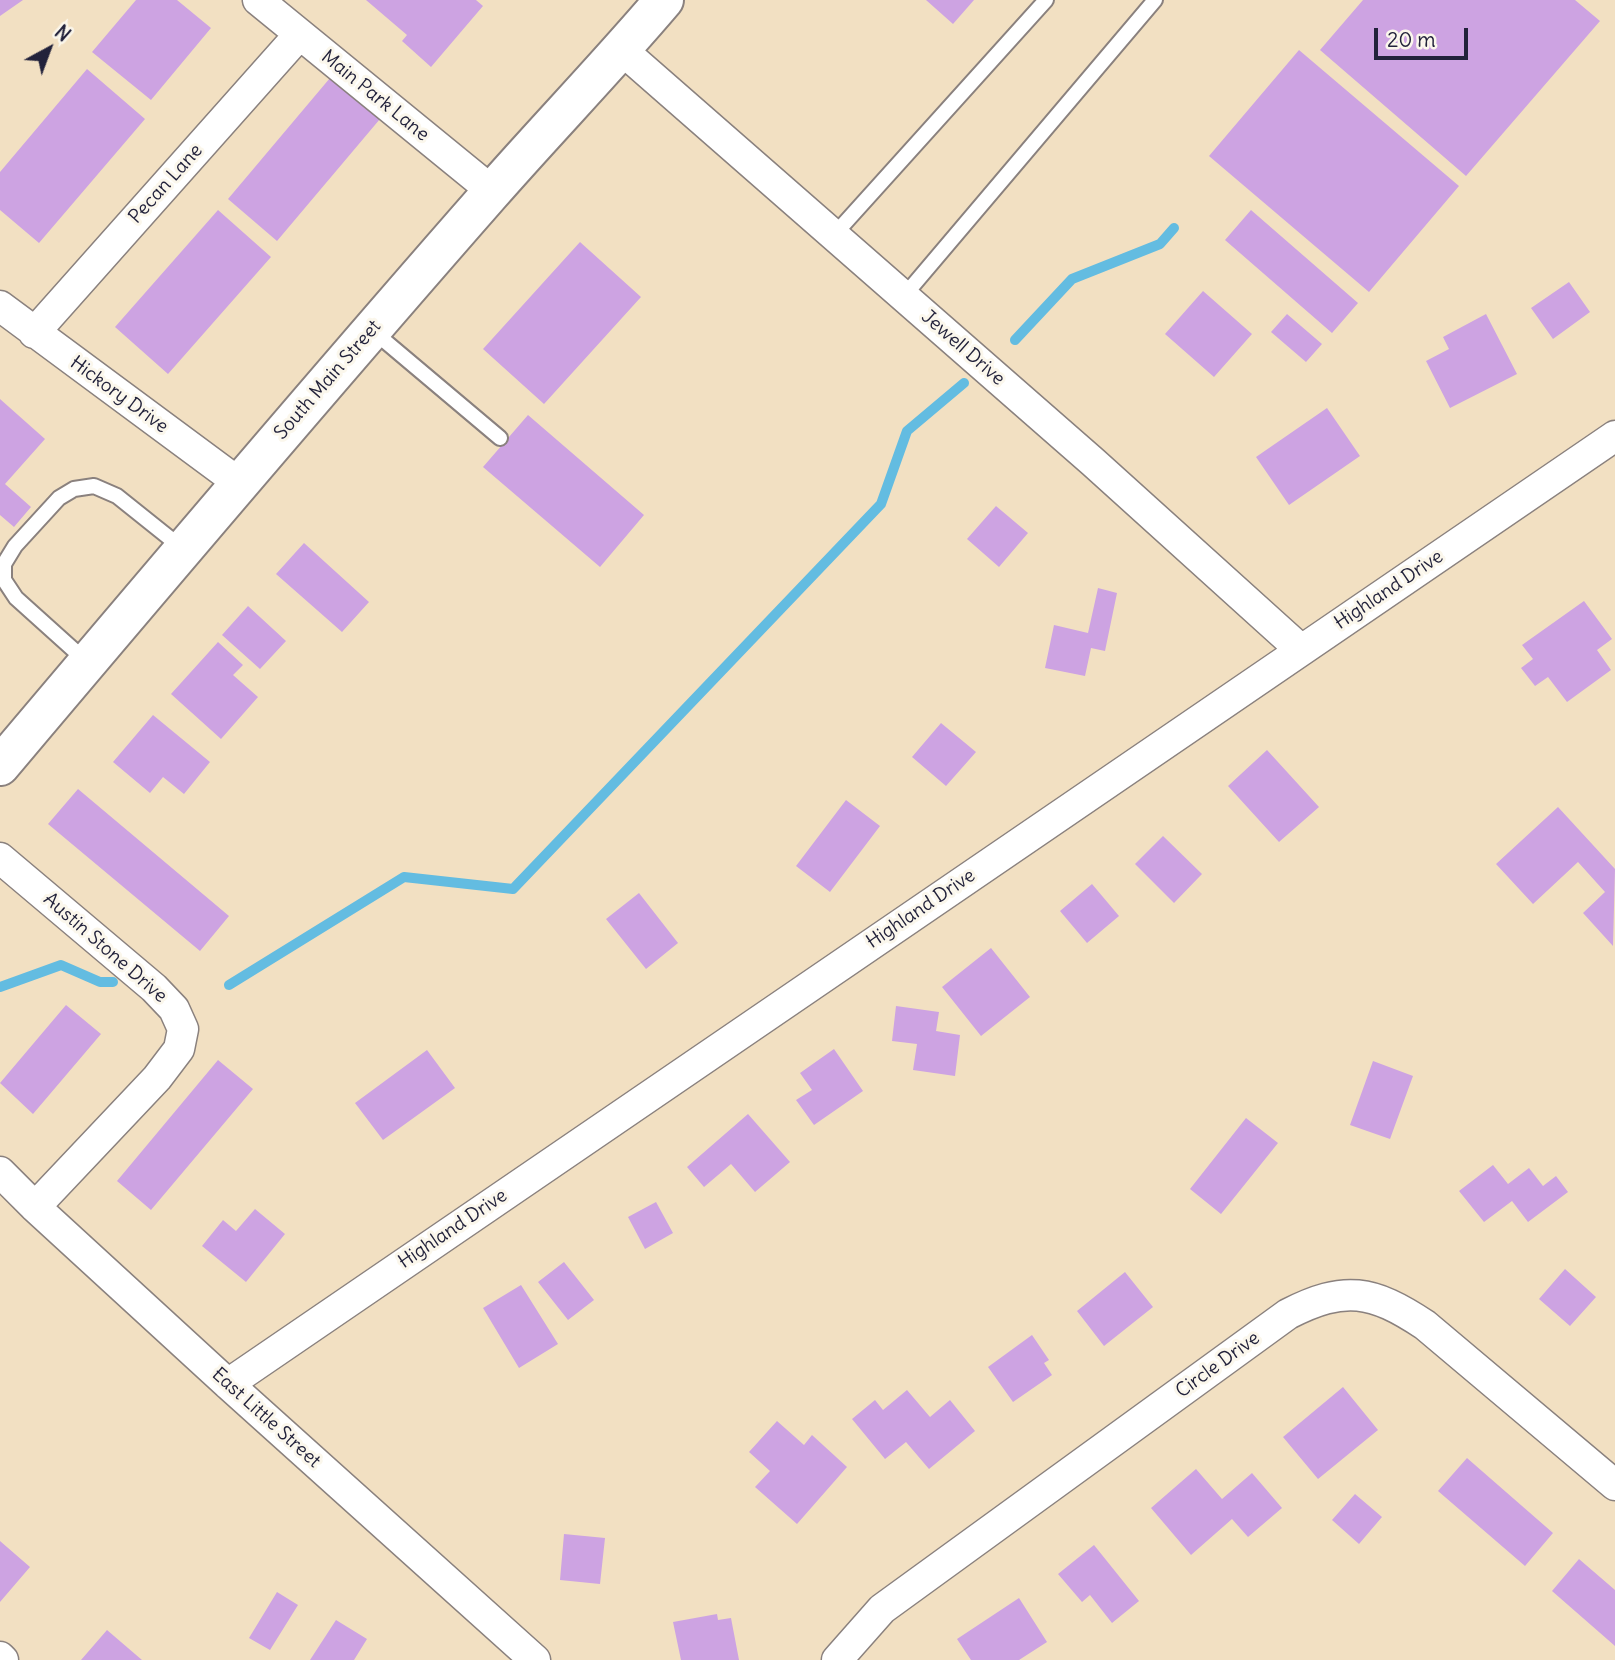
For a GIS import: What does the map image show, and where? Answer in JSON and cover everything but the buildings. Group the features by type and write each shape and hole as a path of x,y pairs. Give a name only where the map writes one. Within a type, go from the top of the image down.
{"main road":[{"name":"South Main Street","path":"0,765 492,191 622,50 664,0"}],"street":[{"name":"Main Park Lane","path":"258,0 492,191"},
{"name":"Pecan Lane","path":"34,332 299,36"},
{"name":"Jewell Drive","path":"622,50 1093,462 1300,649"},
{"name":"Hickory Drive","path":"0,306 239,483"},
{"name":"Highland Drive","path":"228,1384 1615,436"},
{"name":"Austin Stone Drive","path":"0,859 154,988 174,1009 183,1029 179,1049 157,1079 35,1207"},
{"name":"East Little Street","path":"0,1172 228,1384 535,1660"},
{"name":"Circle Drive","path":"837,1660 882,1609 1288,1314 1312,1301 1336,1294 1365,1296 1394,1305 1425,1325 1615,1485"}],"lane":[{"path":"834,235 1046,0"},
{"path":"904,296 1155,0"},
{"path":"372,330 500,438"},
{"path":"88,662 16,598 4,580 4,564 15,546 59,498 74,489 94,486 117,496 183,549"}],"waterway":[{"path":"1015,340 1072,279 1160,244 1174,228"},
{"path":"229,985 404,877 513,889 881,504 907,431 964,383"},
{"path":"0,987 61,965 100,982 113,982"}]}
